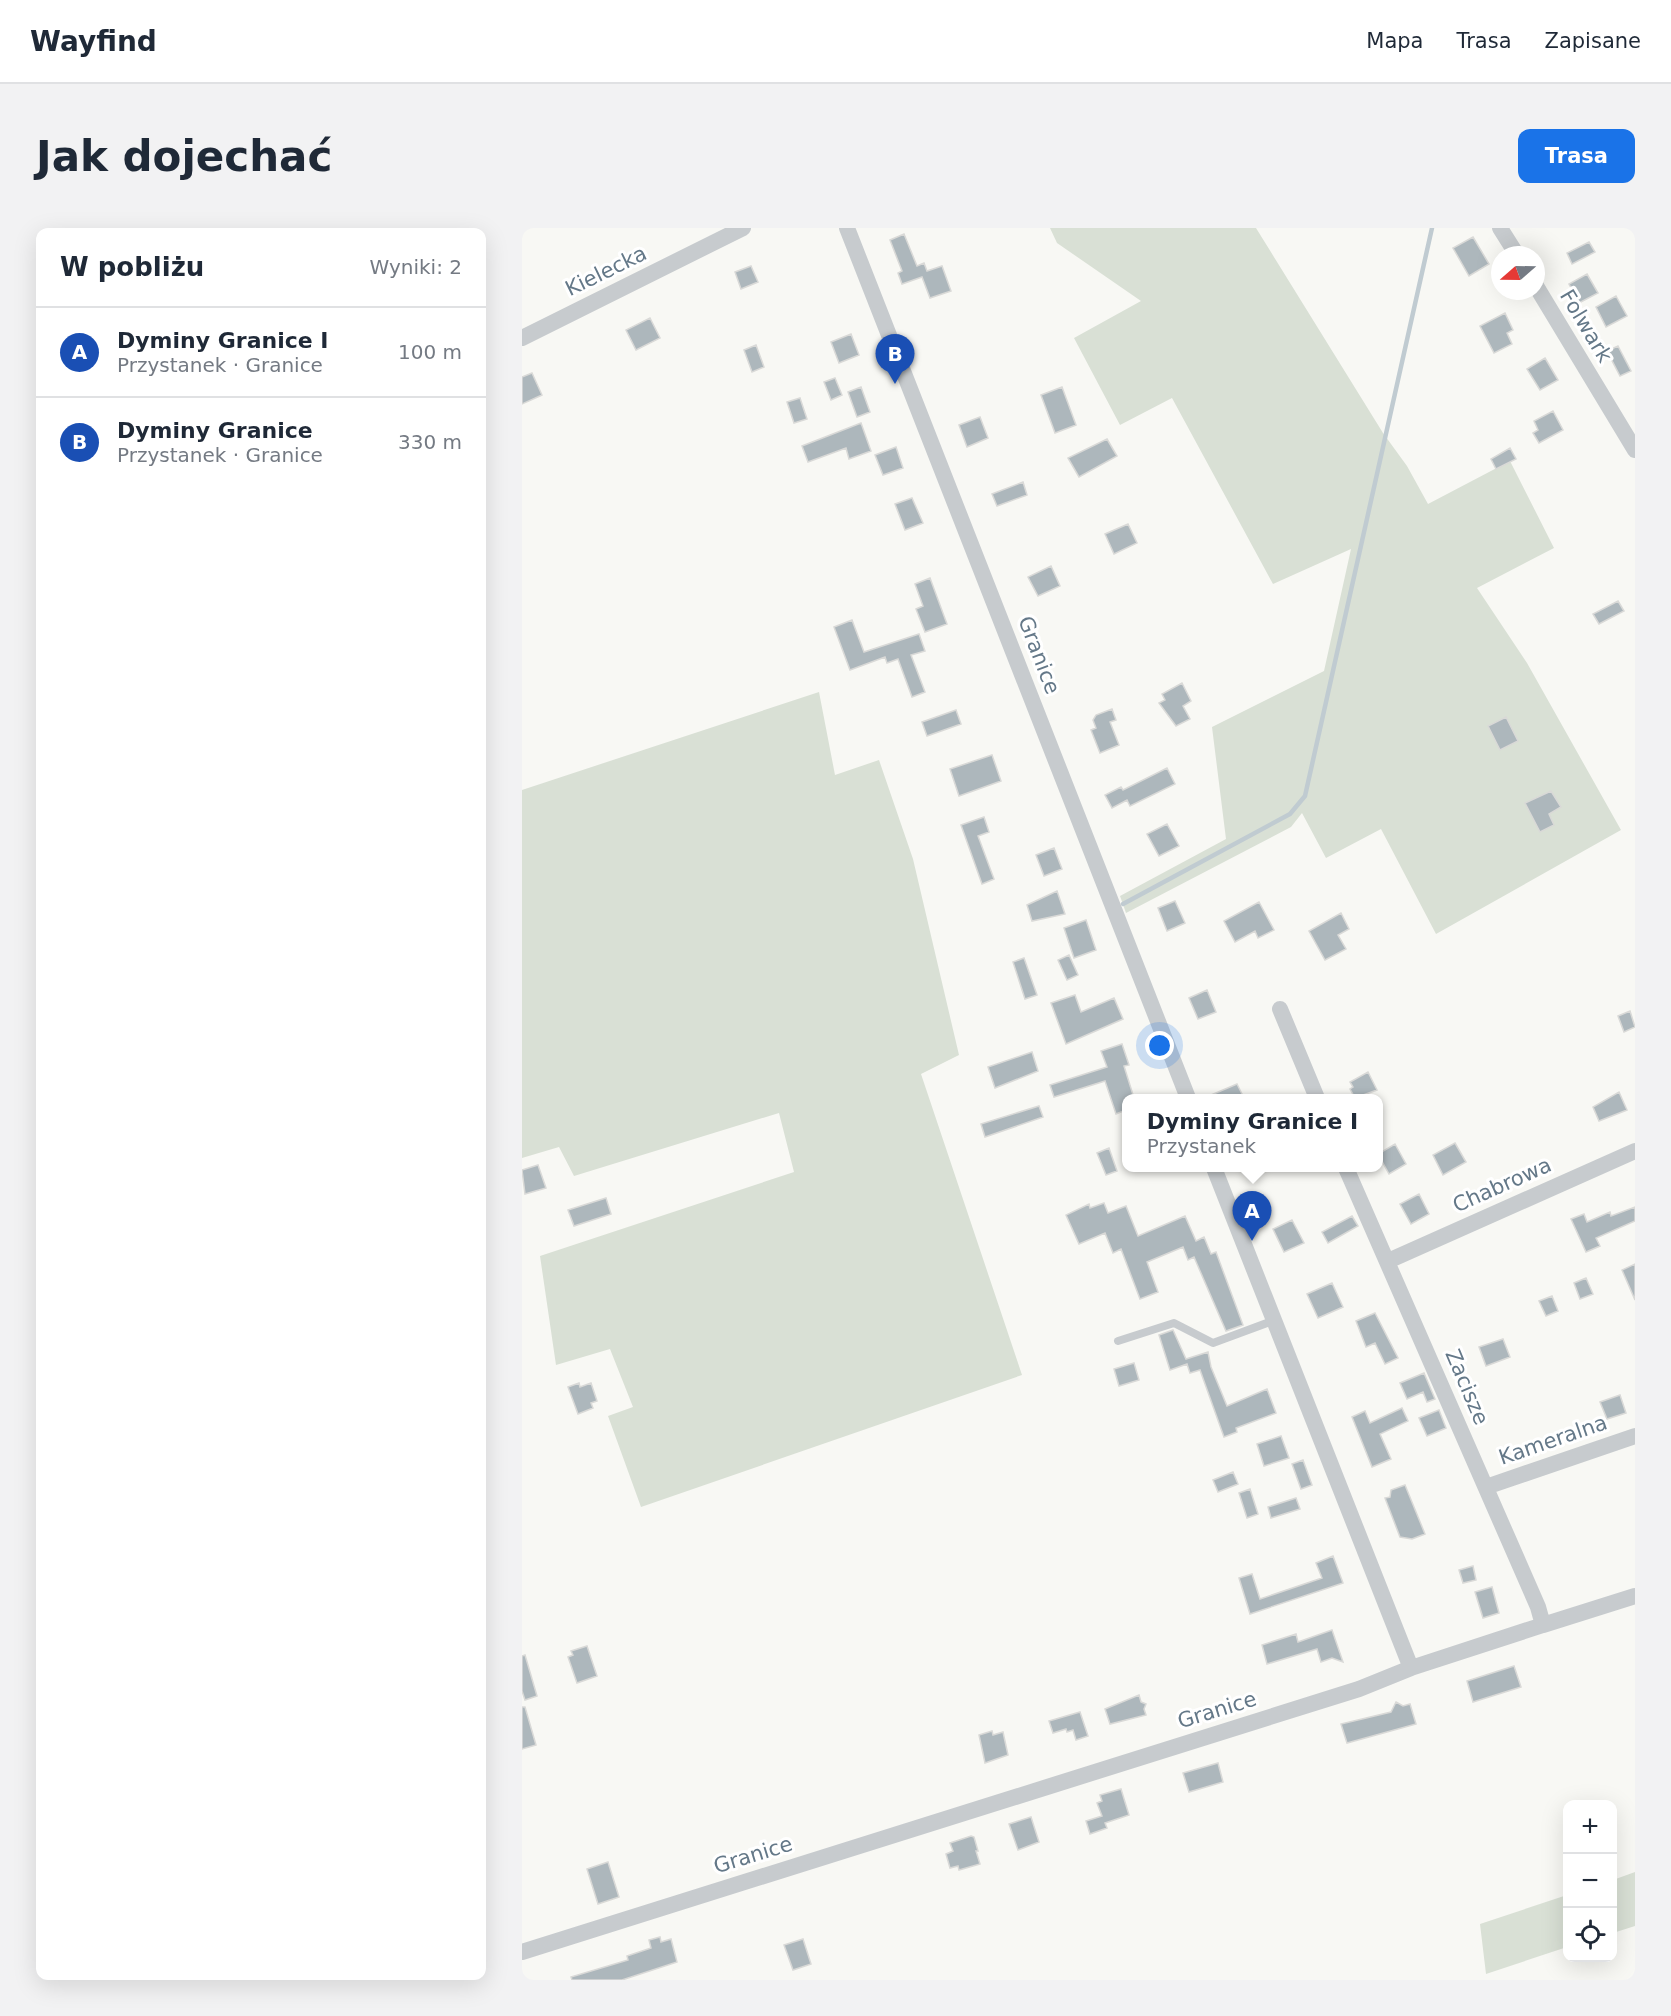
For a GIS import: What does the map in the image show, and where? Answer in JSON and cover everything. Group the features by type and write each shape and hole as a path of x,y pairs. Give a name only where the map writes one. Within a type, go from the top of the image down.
{"street":[{"name":"Kielecka","path":"522,338 743,228"},
{"name":"Granice","path":"847,228 1186,1094"},
{"path":"1500,228 1511,246"},
{"name":"Folwark","path":"1544,300 1635,450"},
{"path":"1280,1009 1315,1094"},
{"name":"Chabrowa","path":"1388,1261 1635,1151"},
{"path":"1216,1172 1411,1668 1635,1596"},
{"name":"Zacisze","path":"1348,1172 1538,1607 1543,1625"},
{"name":"Kameralna","path":"1486,1487 1635,1436"},
{"name":"Granice","path":"522,1952 1359,1689 1411,1668"}],"lane":[{"path":"1118,1341 1174,1323 1214,1343 1275,1320"}],"shaded area":[{"path":"1050,228 1256,228 1383,433 1407,466 1428,504 1510,461 1554,548 1477,588 1527,663 1621,830 1436,934 1381,829 1326,858 1302,813 1291,827 1126,913 1120,896 1226,839 1212,727 1324,671 1351,549 1273,584 1172,398 1120,425 1074,338 1141,301 1057,243"},
{"path":"819,692 835,775 879,760 913,859 959,1055 921,1074 1022,1375 641,1507 608,1416 633,1407 610,1349 556,1365 540,1256 794,1172 779,1113 574,1176 559,1147 522,1158 522,790"},
{"path":"1635,1872 1635,1926 1617,1932 1617,1908 1617,1879"},
{"path":"1563,1896 1563,1948 1486,1974 1480,1924"}],"building":[{"path":"904,234 917,266 924,263 927,271 942,266 951,291 930,298 922,277 902,284 898,273 902,271 890,240"},
{"path":"1473,237 1489,264 1469,276 1453,248"},
{"path":"1589,242 1595,252 1572,264 1567,253"},
{"path":"751,266 758,282 741,289 735,272"},
{"path":"1587,274 1598,293 1579,303 1569,284"},
{"path":"1616,296 1627,316 1606,327 1596,307"},
{"path":"1505,313 1513,330 1507,333 1512,344 1494,353 1480,326"},
{"path":"650,318 660,338 636,350 626,330"},
{"path":"851,334 859,355 839,363 831,342"},
{"path":"756,345 764,367 752,372 744,350"},
{"path":"1618,346 1631,371 1620,376 1607,351"},
{"path":"1545,358 1558,380 1540,390 1527,369"},
{"path":"532,373 542,395 522,404 522,377"},
{"path":"835,378 842,395 831,400 824,382"},
{"path":"861,387 870,412 857,417 848,392"},
{"path":"1062,387 1076,425 1055,433 1041,395"},
{"path":"800,398 807,419 794,423 787,402"},
{"path":"1553,411 1563,430 1539,443 1533,433 1538,430 1534,421"},
{"path":"980,417 988,438 967,447 959,425"},
{"path":"861,423 871,451 849,459 846,448 808,462 802,446"},
{"path":"1107,439 1117,456 1079,477 1068,458"},
{"path":"896,447 903,468 883,475 875,455"},
{"path":"1510,448 1516,459 1496,469 1491,459"},
{"path":"1023,482 1027,495 997,506 992,494"},
{"path":"912,498 923,523 905,530 895,504"},
{"path":"1128,524 1137,543 1114,554 1105,534"},
{"path":"1051,566 1060,586 1038,596 1028,577"},
{"path":"930,578 947,624 925,632 916,609 923,606 915,584"},
{"path":"1618,601 1624,611 1599,624 1593,614"},
{"path":"852,620 864,652 919,634 925,651 911,655 925,692 912,697 898,659 887,663 885,657 850,670 834,627"},
{"path":"1182,683 1191,701 1183,706 1190,719 1176,726 1159,703 1165,700 1162,694"},
{"path":"1112,709 1116,720 1110,722 1119,745 1100,753 1091,730 1096,728 1093,720 1096,715"},
{"path":"956,710 961,724 927,736 922,722"},
{"path":"1506,717 1518,741 1500,750 1488,726"},
{"path":"992,755 1001,781 959,796 950,769"},
{"path":"1167,768 1175,784 1130,806 1127,800 1112,808 1105,795 1121,787 1123,790"},
{"path":"1551,791 1561,807 1549,814 1554,825 1540,832 1525,803"},
{"path":"984,817 989,832 978,836 994,879 982,884 961,825"},
{"path":"1167,824 1179,846 1159,856 1147,834"},
{"path":"1054,848 1062,869 1044,876 1036,855"},
{"path":"1057,891 1065,914 1032,921 1027,905"},
{"path":"1175,901 1185,923 1167,931 1158,908"},
{"path":"1259,902 1274,930 1258,938 1255,931 1235,942 1224,921"},
{"path":"1341,913 1349,929 1338,935 1346,949 1325,960 1309,931"},
{"path":"1086,920 1096,950 1074,958 1064,928"},
{"path":"1069,955 1078,975 1067,980 1058,960"},
{"path":"1024,958 1037,995 1025,999 1013,962"},
{"path":"1207,990 1216,1012 1198,1019 1189,998"},
{"path":"1075,995 1081,1012 1114,998 1123,1019 1066,1044 1051,1003"},
{"path":"1630,1011 1635,1027 1624,1032 1618,1016"},
{"path":"1122,1044 1129,1065 1124,1066 1133,1094 1122,1094 1122,1112 1116,1114 1105,1081 1054,1097 1050,1085 1107,1067 1101,1051"},
{"path":"1032,1052 1038,1071 995,1088 988,1067"},
{"path":"1368,1072 1377,1090 1366,1094 1353,1094 1350,1082"},
{"path":"1237,1084 1242,1094 1213,1094"},
{"path":"1619,1092 1627,1110 1599,1121 1593,1107"},
{"path":"1039,1106 1043,1117 985,1137 981,1124"},
{"path":"1455,1143 1466,1162 1443,1175 1433,1155"},
{"path":"1395,1144 1406,1164 1389,1174 1383,1163 1383,1151"},
{"path":"1109,1148 1117,1171 1106,1175 1097,1153"},
{"path":"538,1165 546,1188 525,1194 522,1170"},
{"path":"1419,1194 1429,1214 1411,1224 1400,1204"},
{"path":"606,1198 611,1214 574,1226 568,1210"},
{"path":"1104,1203 1108,1213 1126,1206 1138,1236 1185,1216 1196,1241 1204,1237 1211,1254 1216,1252 1243,1325 1226,1331 1194,1257 1188,1260 1183,1247 1147,1262 1158,1292 1140,1299 1121,1249 1113,1253 1105,1233 1079,1244 1066,1215 1089,1204 1090,1208"},
{"path":"1635,1207 1635,1221 1596,1238 1600,1246 1586,1252 1571,1219 1584,1214 1587,1222 1610,1212 1611,1216"},
{"path":"1352,1216 1358,1226 1328,1243 1322,1232"},
{"path":"1292,1220 1304,1243 1284,1252 1273,1229"},
{"path":"1635,1264 1635,1300 1622,1270"},
{"path":"1586,1278 1593,1294 1580,1299 1574,1283"},
{"path":"1332,1283 1343,1307 1318,1318 1307,1294"},
{"path":"1552,1296 1558,1311 1546,1316 1539,1301"},
{"path":"1375,1313 1398,1358 1385,1364 1375,1343 1366,1347 1356,1321"},
{"path":"1173,1330 1186,1359 1208,1352 1211,1367 1227,1406 1267,1389 1276,1413 1236,1428 1237,1432 1224,1437 1200,1370 1190,1373 1187,1364 1170,1370 1159,1335"},
{"path":"1503,1339 1510,1357 1486,1366 1479,1347"},
{"path":"1134,1363 1139,1380 1119,1386 1114,1369"},
{"path":"1424,1373 1435,1399 1427,1402 1423,1392 1407,1399 1400,1383"},
{"path":"579,1383 580,1387 591,1383 597,1401 591,1403 593,1408 578,1414 568,1387"},
{"path":"1620,1395 1626,1413 1607,1419 1600,1402"},
{"path":"1402,1408 1408,1421 1380,1434 1391,1459 1372,1467 1352,1417 1365,1411 1370,1423"},
{"path":"1439,1410 1446,1428 1427,1436 1419,1418"},
{"path":"1281,1436 1289,1458 1264,1466 1257,1444"},
{"path":"1303,1460 1312,1485 1301,1489 1292,1464"},
{"path":"1233,1472 1238,1484 1218,1492 1213,1480"},
{"path":"1405,1485 1425,1534 1412,1539 1400,1537 1385,1498 1390,1497 1391,1490"},
{"path":"1250,1489 1258,1514 1247,1518 1239,1493"},
{"path":"1296,1498 1300,1509 1271,1518 1268,1507"},
{"path":"1333,1556 1343,1583 1250,1614 1239,1578 1252,1574 1260,1599 1322,1578 1316,1563"},
{"path":"1473,1566 1476,1580 1463,1583 1459,1570"},
{"path":"1492,1587 1499,1613 1483,1618 1475,1592"},
{"path":"1332,1630 1343,1662 1332,1658 1321,1662 1317,1649 1267,1664 1262,1645 1296,1634 1298,1642"},
{"path":"587,1646 597,1676 577,1683 568,1657 573,1655 571,1651"},
{"path":"525,1655 537,1696 525,1700 522,1691 522,1656"},
{"path":"1514,1666 1521,1687 1473,1702 1467,1681"},
{"path":"1139,1695 1141,1702 1146,1704 1144,1709 1146,1715 1110,1724 1105,1709"},
{"path":"1396,1702 1403,1706 1410,1704 1416,1724 1347,1743 1341,1724 1391,1712"},
{"path":"522,1707 525,1707 536,1745 522,1749"},
{"path":"1080,1712 1088,1736 1076,1740 1073,1730 1067,1732 1066,1729 1053,1733 1049,1721"},
{"path":"992,1731 993,1735 1003,1732 1008,1755 985,1763 979,1735"},
{"path":"1218,1763 1223,1782 1189,1792 1183,1773"},
{"path":"1121,1789 1129,1815 1105,1823 1107,1828 1090,1834 1086,1821 1102,1816 1097,1803 1102,1801 1100,1795"},
{"path":"1031,1817 1039,1842 1018,1850 1009,1824"},
{"path":"974,1837 980,1864 959,1870 958,1866 950,1868 946,1854 953,1851 950,1843"},
{"path":"608,1862 619,1897 598,1904 587,1869"},
{"path":"660,1937 661,1942 671,1939 677,1962 622,1980 572,1980 571,1977 628,1960 627,1956 651,1948 649,1940"},
{"path":"803,1939 811,1964 793,1970 784,1945"}],"waterway":[{"path":"1123,904 1290,814 1305,796 1432,228"}],"place":[{"name":"Dyminy Granice","path":"895,384"},
{"name":"Dyminy Granice I","path":"1252,1241"}]}
